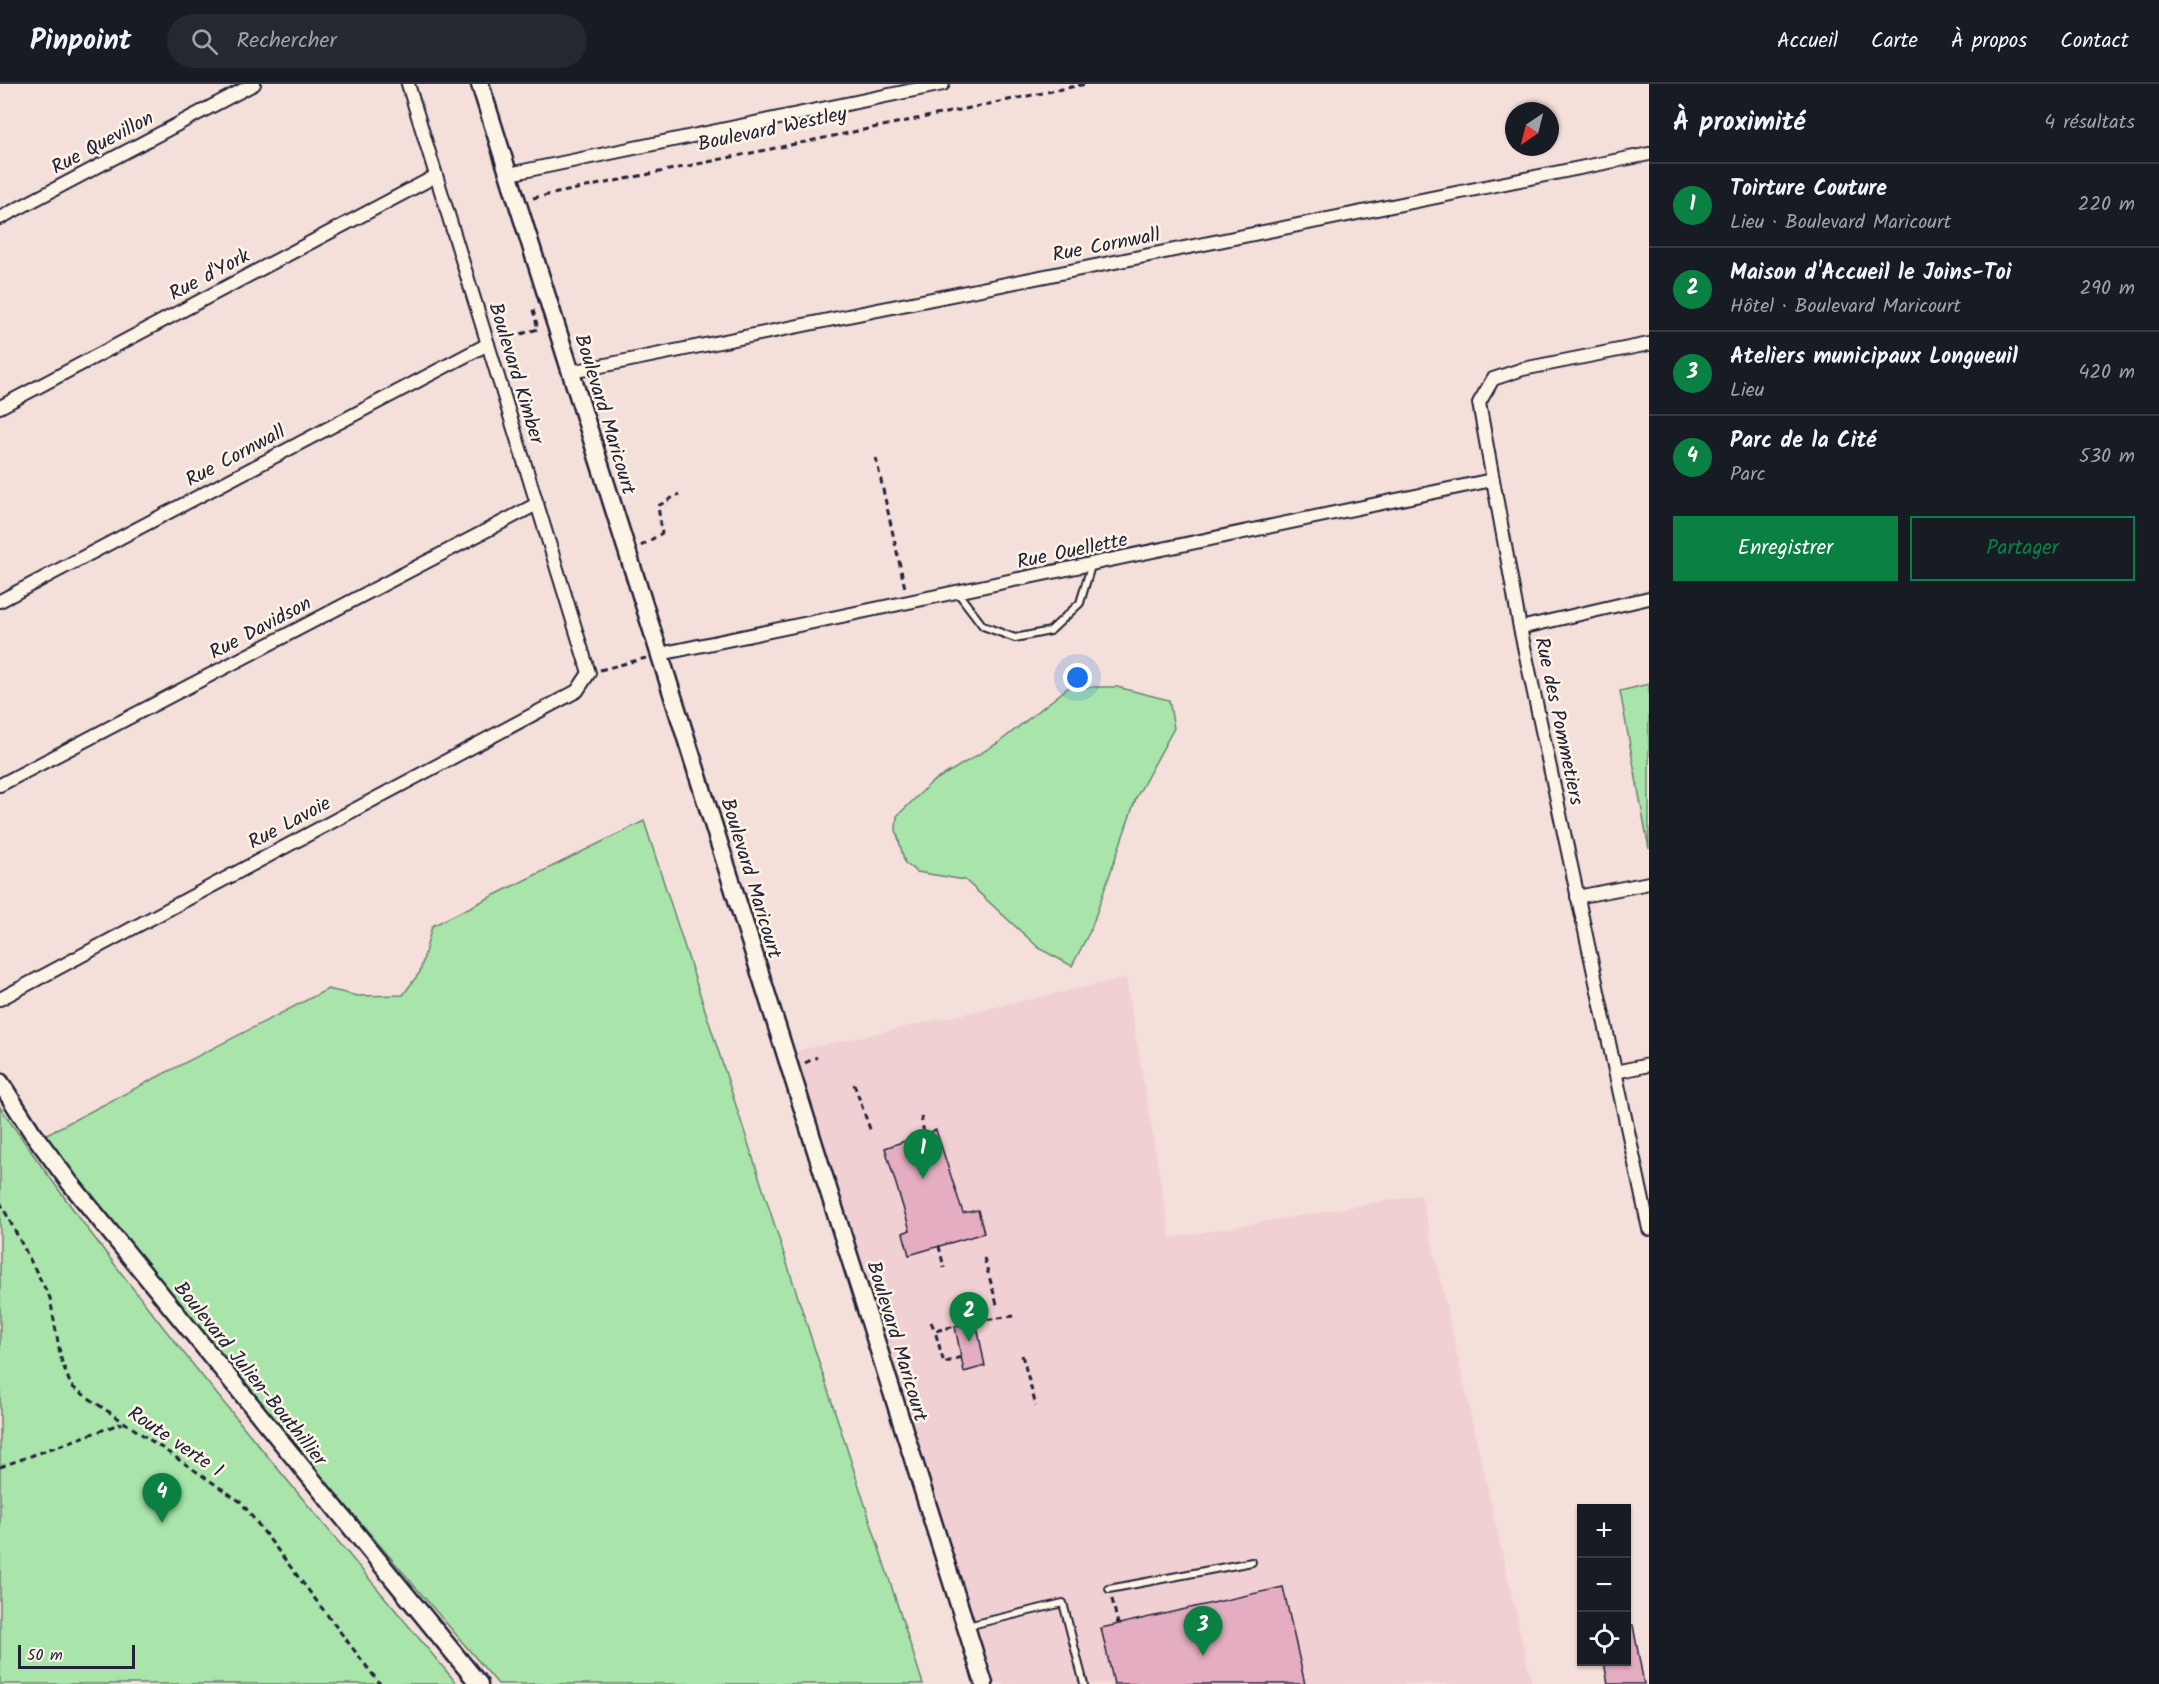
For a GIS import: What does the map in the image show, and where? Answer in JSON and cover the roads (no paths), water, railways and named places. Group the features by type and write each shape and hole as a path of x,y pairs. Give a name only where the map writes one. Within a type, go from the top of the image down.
{"street":[{"name":"Rue Quevillon","path":"0,218 254,84"},
{"name":"Boulevard Kimber","path":"408,84 436,176 494,343 537,504 596,672"},
{"name":"Boulevard Maricourt","path":"480,84 984,1684"},
{"name":"Boulevard Westley","path":"509,174 943,84"},
{"name":"Rue Cornwall","path":"571,372 1649,154"},
{"name":"Rue d'York","path":"0,407 436,176"},
{"name":"Rue Cornwall","path":"0,601 494,343"},
{"name":"Rue des Pommetiers","path":"1649,344 1523,369 1493,379 1479,403 1520,628 1649,1229"},
{"name":"Rue Ouellette","path":"660,654 1091,566 1492,480"},
{"name":"Rue Davidson","path":"0,785 537,504"},
{"path":"1520,628 1649,598"},
{"name":"Rue Lavoie","path":"0,999 577,691 596,672"},
{"path":"1577,897 1649,883"},
{"path":"1615,1072 1649,1065"},
{"name":"Boulevard Julien-Bouthillier","path":"0,1082 32,1132 70,1183 479,1684"}],"lane":[{"path":"958,593 983,626 1015,638 1050,631 1080,603 1091,566"},
{"path":"1109,1589 1252,1562"},
{"path":"966,1626 1064,1603 1084,1684"}],"place":[{"name":"Toirture Couture","path":"923,1179"},
{"name":"Maison d'Accueil le Joins-Toi","path":"969,1342"},
{"name":"Parc de la Cité","path":"162,1523"},
{"name":"Ateliers municipaux Longueuil","path":"1203,1656"}]}
